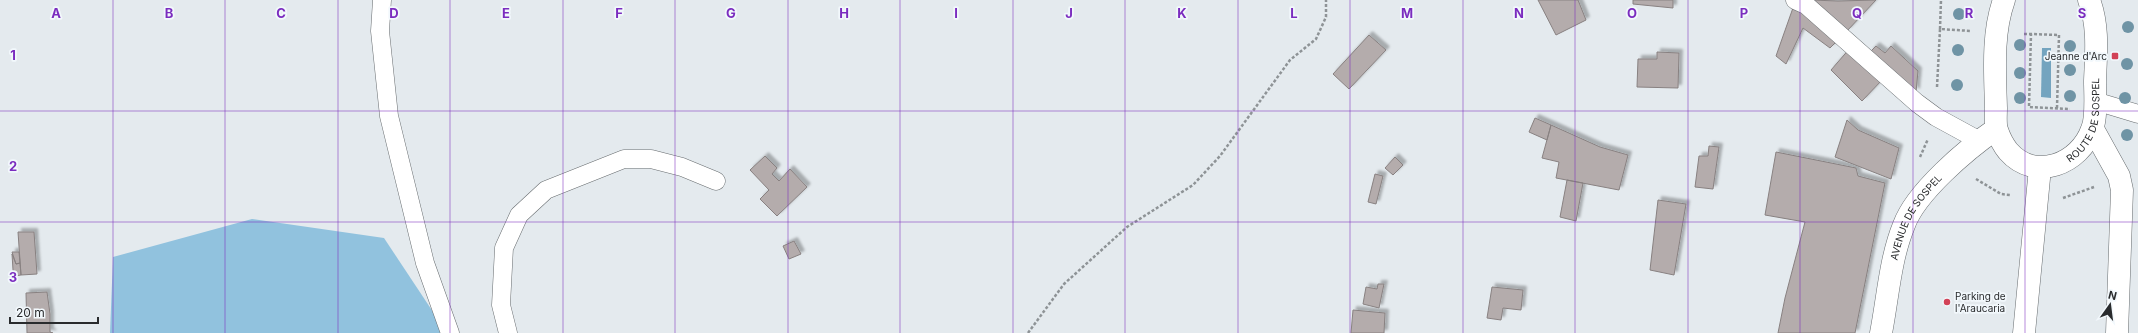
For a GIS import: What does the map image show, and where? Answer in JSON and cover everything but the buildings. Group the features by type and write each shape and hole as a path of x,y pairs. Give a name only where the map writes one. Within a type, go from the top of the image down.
{"main road":[{"name":"ROUTE DE SOSPEL","path":"2004,0 2000,13 1980,141 2008,151 2024,164 2040,168 2062,165 2084,146 2093,128 2096,52 2095,17 2089,0"},
{"path":"2093,128 2120,176 2122,190 2118,333"},
{"name":"AVENUE DE SOSPEL","path":"1881,333 1896,249 1904,224 1916,203 1980,141"},
{"path":"2024,333 2040,168"}],"lane":[{"path":"382,0 380,31 389,116 425,263 450,333"},
{"path":"1795,0 1806,5 1917,103 1936,117 1980,141"},
{"path":"2095,101 2138,114"},
{"path":"508,333 501,306 504,248 519,215 546,190 624,159 651,159 682,167 716,181"}],"path":[{"path":"1028,333 1064,284 1127,227 1193,185 1209,168 1290,60 1316,39 1326,17 1326,0"},
{"path":"1936,117 1941,0"},
{"path":"1940,29 2059,35 2057,108 2029,106 2031,34"},
{"path":"1980,141 1977,181 2001,194"}],"shaded area":[{"path":"2042,48 2051,48 2051,98 2041,97"},
{"path":"252,219 384,238 447,333 110,333 113,257"}],"place":[{"name":"Jeanne d'Arc","path":"2115,56"},
{"name":"Parking de l'Araucaria","path":"1947,302"}]}
